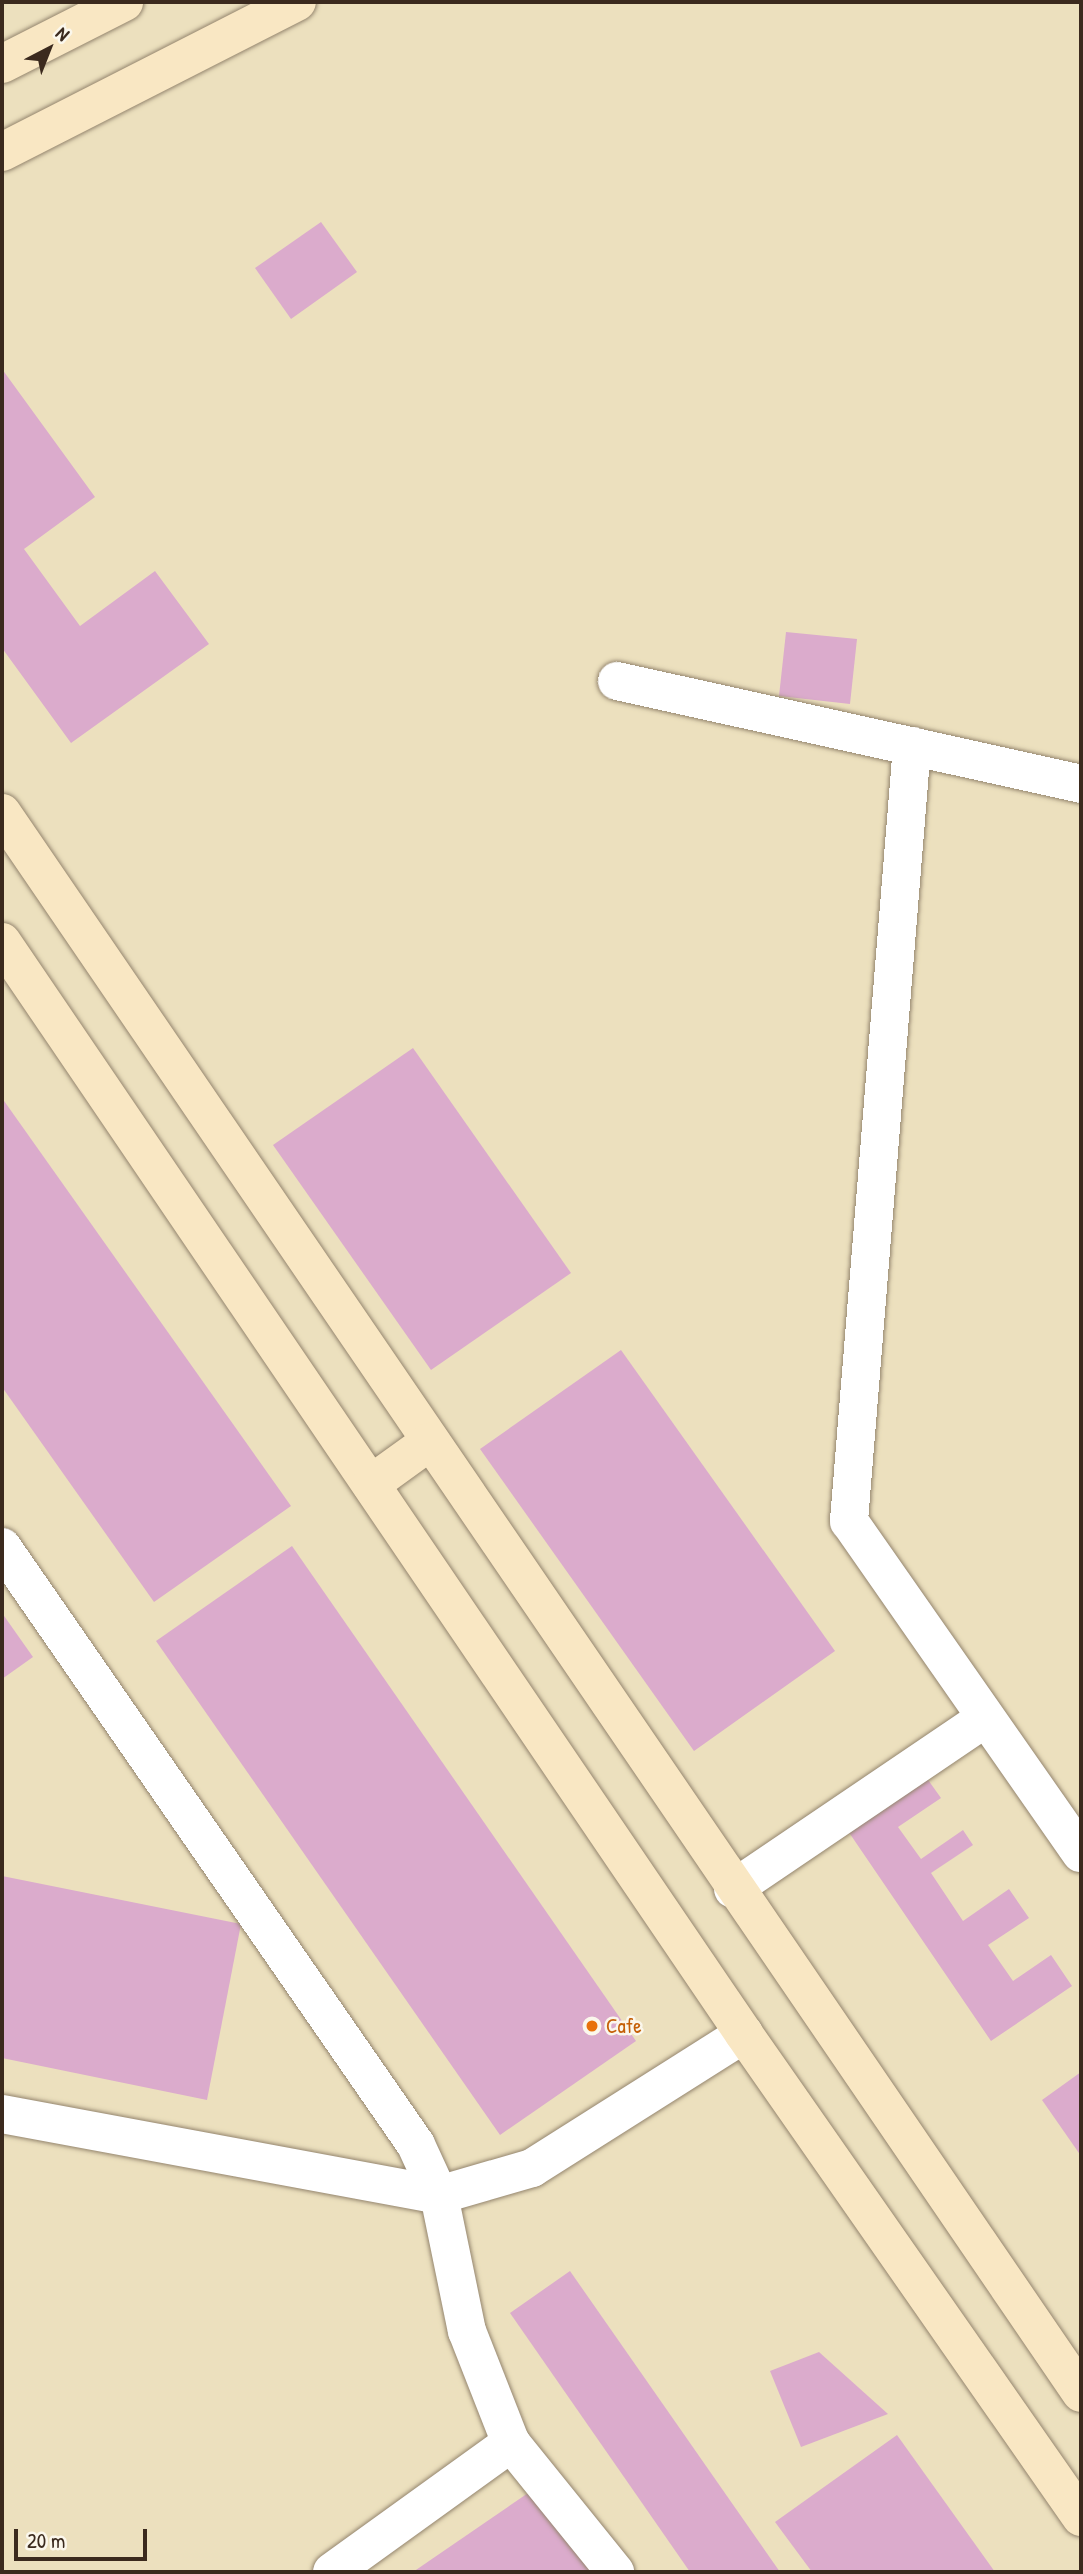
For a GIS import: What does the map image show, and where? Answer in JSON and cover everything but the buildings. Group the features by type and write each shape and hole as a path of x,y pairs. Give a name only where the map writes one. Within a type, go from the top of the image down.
{"street":[{"path":"2,64 124,2"},
{"path":"2,152 297,2"},
{"path":"617,681 1081,784"},
{"path":"912,746 849,1521 1081,1853"},
{"path":"2,813 733,1889 1081,2393"},
{"path":"2,942 744,2034 1081,2517"},
{"path":"371,1484 429,1442"},
{"path":"2,1547 416,2146 439,2195 467,2331 512,2443 615,2572"},
{"path":"733,1889 986,1718"},
{"path":"2,2113 439,2195 532,2168 744,2034"},
{"path":"332,2572 512,2443"}],"place":[{"name":"Cafe","path":"592,2026"}]}
